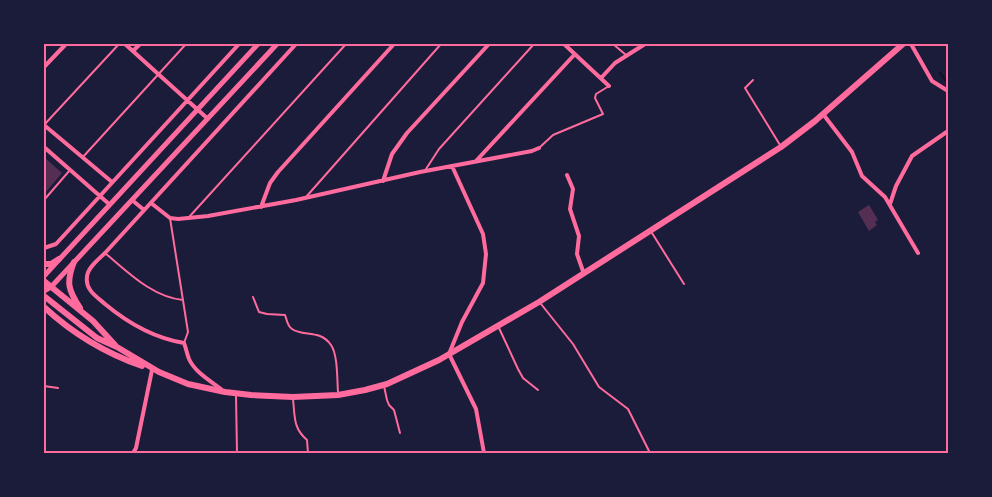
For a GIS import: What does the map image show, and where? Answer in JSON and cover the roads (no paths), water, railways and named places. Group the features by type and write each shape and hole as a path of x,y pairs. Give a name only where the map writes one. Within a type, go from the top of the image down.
{"main road":[{"path":"44,307 92,344 116,357 188,384 225,392 293,397 338,395 384,385 408,376 539,302 781,147 823,114 903,44"},
{"path":"44,264 51,264 60,259"},
{"path":"74,262 69,274 68,284 72,297 84,314"},
{"path":"44,280 50,287 93,321 117,347"},
{"path":"44,296 97,338 117,347 159,372"}],"street":[{"path":"44,67 66,44"},
{"path":"124,44 208,119"},
{"path":"133,51 140,44"},
{"path":"44,248 56,244 239,44"},
{"path":"44,276 258,44"},
{"path":"44,291 74,262 277,44"},
{"path":"225,392 198,371 188,357 184,343 169,341 137,327 118,315 91,292 87,282 88,272 296,44"},
{"path":"261,207 270,183 278,172 394,44"},
{"path":"383,180 392,154 407,133 489,44"},
{"path":"564,44 609,86"},
{"path":"601,78 614,62 645,44"},
{"path":"911,44 932,81 948,91"},
{"path":"476,161 575,54"},
{"path":"823,114 852,152 862,176 890,204 918,253"},
{"path":"44,125 112,182"},
{"path":"890,204 896,186 912,156 948,131"},
{"path":"44,148 110,204"},
{"path":"151,203 170,218 189,218 304,199 383,180 540,148"},
{"path":"452,166 482,234 486,254 483,283 462,322 449,354 476,409 484,453"},
{"path":"567,175 573,189 570,209 580,236 577,254 584,274"},
{"path":"132,200 144,210"},
{"path":"133,453 136,448 152,370"},
{"path":"520,453 528,453"}],"lane":[{"path":"44,125 119,44"},
{"path":"82,158 186,44"},
{"path":"189,218 346,44"},
{"path":"304,199 441,44"},
{"path":"425,171 439,149 534,44"},
{"path":"614,44 626,55"},
{"path":"753,80 745,88 781,147"},
{"path":"540,148 553,135 603,114 595,98 596,94 609,86"},
{"path":"44,199 70,170"},
{"path":"170,218 188,332 184,343"},
{"path":"651,230 684,284"},
{"path":"105,252 144,285 173,299 183,300"},
{"path":"253,297 259,312 285,315 288,325 292,330 320,335 332,346 337,367 338,395"},
{"path":"539,302 573,344 599,387 628,408 650,453"},
{"path":"498,326 518,369 524,378 538,390"},
{"path":"384,385 387,400 394,410 400,433"},
{"path":"44,386 58,388"},
{"path":"236,393 237,453"},
{"path":"293,397 296,426 299,433 307,440 308,453"}],"waterway":[{"path":"940,73 946,81"}]}
